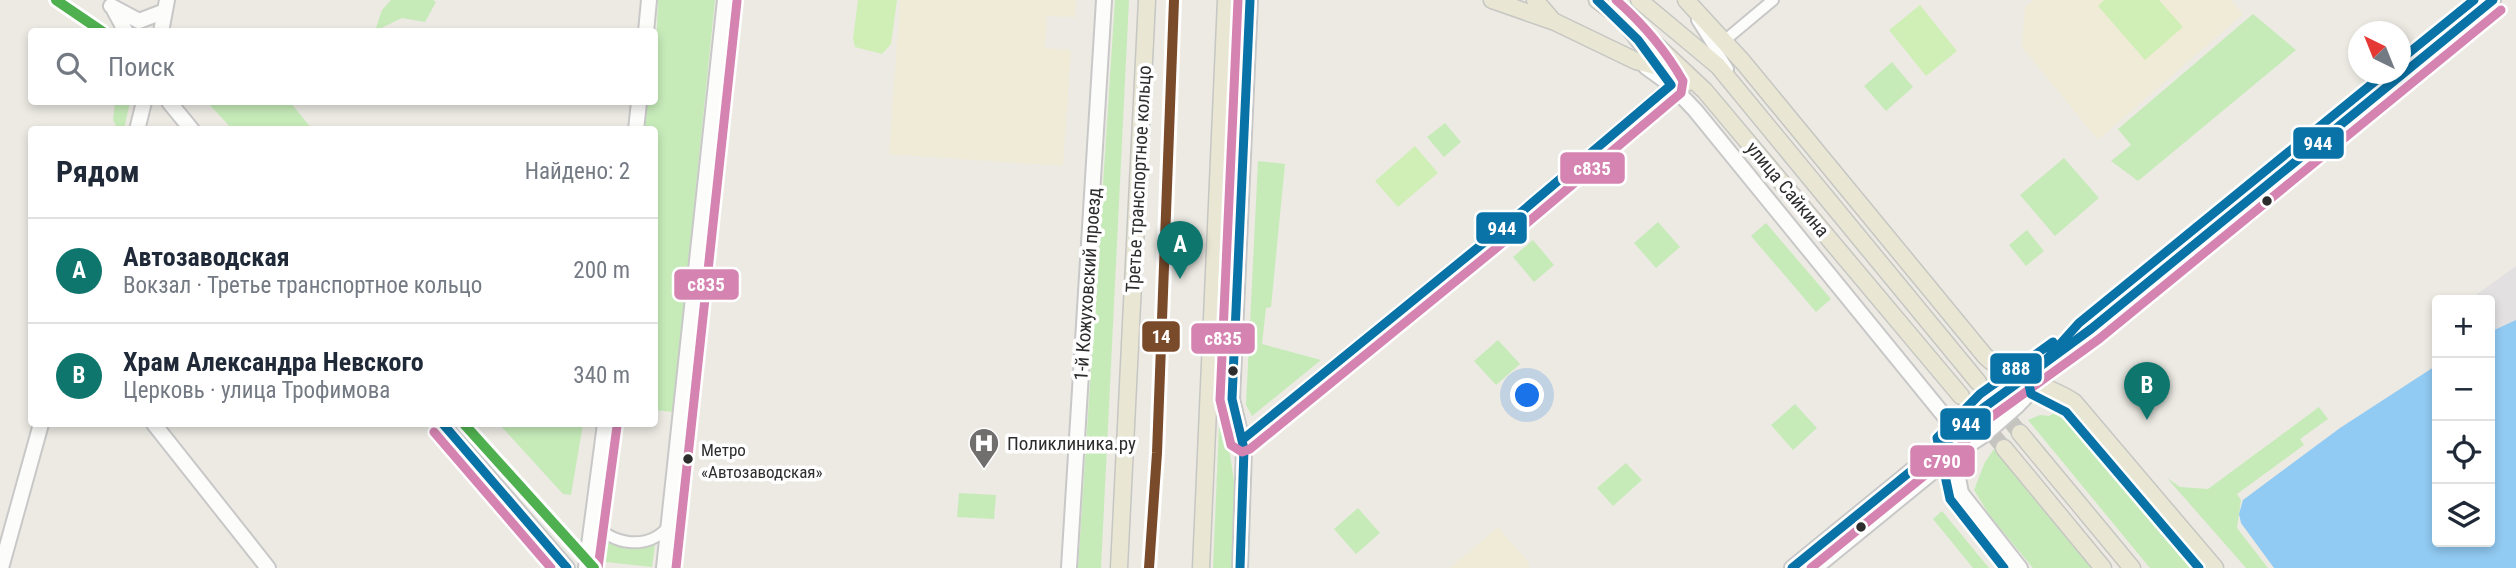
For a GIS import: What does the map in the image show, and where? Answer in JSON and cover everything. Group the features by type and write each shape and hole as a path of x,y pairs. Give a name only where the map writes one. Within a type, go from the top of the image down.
{"main road":[{"path":"646,28 649,0"},
{"path":"664,568 725,0"},
{"name":"1-й Кожуховский проезд","path":"1069,568 1104,0"},
{"name":"Третье транспортное кольцо","path":"1119,568 1147,0"},
{"path":"1201,568 1226,0"},
{"path":"1240,568 1244,481 1242,440 1232,398 1250,0"},
{"path":"1492,0 1555,22 1636,61 1671,85"},
{"path":"1535,0 1555,22"},
{"name":"улица Сайкина","path":"1597,0 1663,51 1705,91 1961,396"},
{"name":"улица Сайкина","path":"1639,0 1701,50 1749,104 1978,382"},
{"path":"1686,0 1724,41 1985,356 2005,371 2074,402 2215,568"},
{"path":"1792,568 1949,440 1969,418 2005,389 2087,332 2493,0"},
{"path":"110,3 139,21 166,5"},
{"path":"110,3 124,28"},
{"path":"162,28 166,5"},
{"path":"1618,16 1671,85 1946,418 1961,493 2020,568"},
{"path":"1636,61 1659,66 1705,91"},
{"path":"138,126 143,105"},
{"path":"171,105 189,126"},
{"path":"636,126 639,105"},
{"path":"1815,568 1952,456 1984,435 2039,384 2087,332"},
{"path":"1,568 40,427"},
{"path":"156,427 268,568"},
{"path":"446,427 567,568"},
{"path":"586,568 605,427"},
{"path":"2020,433 2132,568"},
{"path":"2004,448 2103,568"}],"street":[{"name":"улица Сайкина","path":"1686,0 1749,104"},
{"path":"1724,41 1773,0"},
{"path":"1242,440 1519,214 1671,85"},
{"path":"592,520 613,537 633,543 654,539 669,526"}],"shaded area":[{"path":"900,0 1076,0 1075,17 1047,16 1045,48 1071,50 1063,166 889,154"},
{"path":"2034,0 2231,0 2243,14 2098,140 2022,47 2025,7"},
{"path":"2516,266 2516,320 2495,330 2495,295 2476,295"},
{"path":"1498,527 1529,563 1529,568 1450,568"}],"green space":[{"path":"391,0 436,2 425,22 402,18 376,28 382,10"},
{"path":"658,0 715,0 673,412 658,410 658,126 644,126 647,105 658,105"},
{"path":"858,0 897,0 891,44 882,54 855,47 853,39"},
{"path":"1115,0 1129,0 1101,568 1078,568"},
{"path":"1237,0 1240,0 1224,414 1235,488 1233,568 1213,568"},
{"path":"2104,0 2159,0 2183,27 2145,60 2098,6"},
{"path":"1920,5 1957,51 1926,76 1889,30"},
{"path":"2253,14 2296,50 2138,181 2111,161 2131,145 2118,129"},
{"path":"1892,62 1913,87 1886,111 1864,86"},
{"path":"115,105 129,105 125,126 116,126 113,120"},
{"path":"210,105 292,105 310,126 229,126"},
{"path":"1445,123 1461,142 1444,157 1427,137"},
{"path":"1415,146 1438,173 1398,207 1375,181"},
{"path":"2064,158 2099,198 2055,236 2020,195"},
{"path":"1258,161 1285,164 1271,307 1266,308 1262,344 1321,360 1252,416 1246,405"},
{"path":"1658,222 1680,247 1656,268 1634,243"},
{"path":"1766,223 1831,299 1816,312 1751,236"},
{"path":"2027,230 2044,251 2026,266 2009,245"},
{"path":"1533,240 1554,265 1534,282 1513,257"},
{"path":"1498,340 1520,364 1496,385 1474,361"},
{"path":"1795,404 1817,428 1793,450 1771,425"},
{"path":"2319,407 2328,419 2300,439 2304,445 2237,494 2241,500 2237,528 2268,568 2246,568 2167,478 2180,487 2208,489"},
{"path":"2061,409 2074,410 2206,568 2150,568 2028,420 2040,415 2049,416"},
{"path":"502,427 582,427 571,495 563,494"},
{"path":"1994,449 2091,568 2033,568 1990,516 1974,490 1985,462"},
{"path":"1626,463 1642,480 1613,506 1597,488"},
{"path":"959,493 996,495 994,519 957,517"},
{"path":"1358,508 1380,533 1356,554 1334,529"},
{"path":"1942,511 1989,568 1973,568 1933,519"},
{"path":"599,539 632,549 655,545 652,567 597,561"}],"water":[{"path":"2516,320 2516,568 2274,568 2241,523 2239,514 2243,500 2340,428 2432,368 2432,547 2495,547 2495,330"}],"tunnel":[{"path":"1978,382 2020,433"},
{"path":"1961,396 2004,448"}],"metro line":[{"name":"2","path":"56,0 97,28"},
{"name":"2","path":"467,427 594,568"}],"transit line":[{"name":"14","path":"1149,568 1157,453 1174,0"},
{"name":"с835","path":"1238,0 1220,400 1231,445 1242,452 1250,449 1527,223 1681,93 1683,81 1669,59 1644,28 1616,0"},
{"name":"944","path":"1240,568 1244,449 1232,399 1250,0"},
{"name":"944","path":"1242,440 1519,214 1671,85 1638,40 1597,0"},
{"name":"888","path":"2411,51 2474,0"},
{"name":"944","path":"1792,568 1949,440 1982,409 2091,329 2493,0"},
{"name":"с835","path":"676,568 737,1"},
{"name":"с790","path":"1811,568 1957,449 1990,418 2099,339 2501,10"},
{"name":"888","path":"2199,568 2066,412 2031,394 2028,380 2079,323 2372,84"},
{"name":"888","path":"2004,568 1950,499 1937,438 1980,394 2053,342"},
{"name":"944","path":"446,427 567,568"},
{"name":"с835","path":"598,568 617,427"},
{"name":"с835","path":"434,432 551,568"}],"place":[{"name":"Автозаводская","path":"1180,279"},
{"name":"Храм Александра Невского","path":"2147,420"},
{"name":"Метро «Автозаводская»","path":"688,459"},
{"name":"Поликлиника.ру","path":"984,470"}]}
